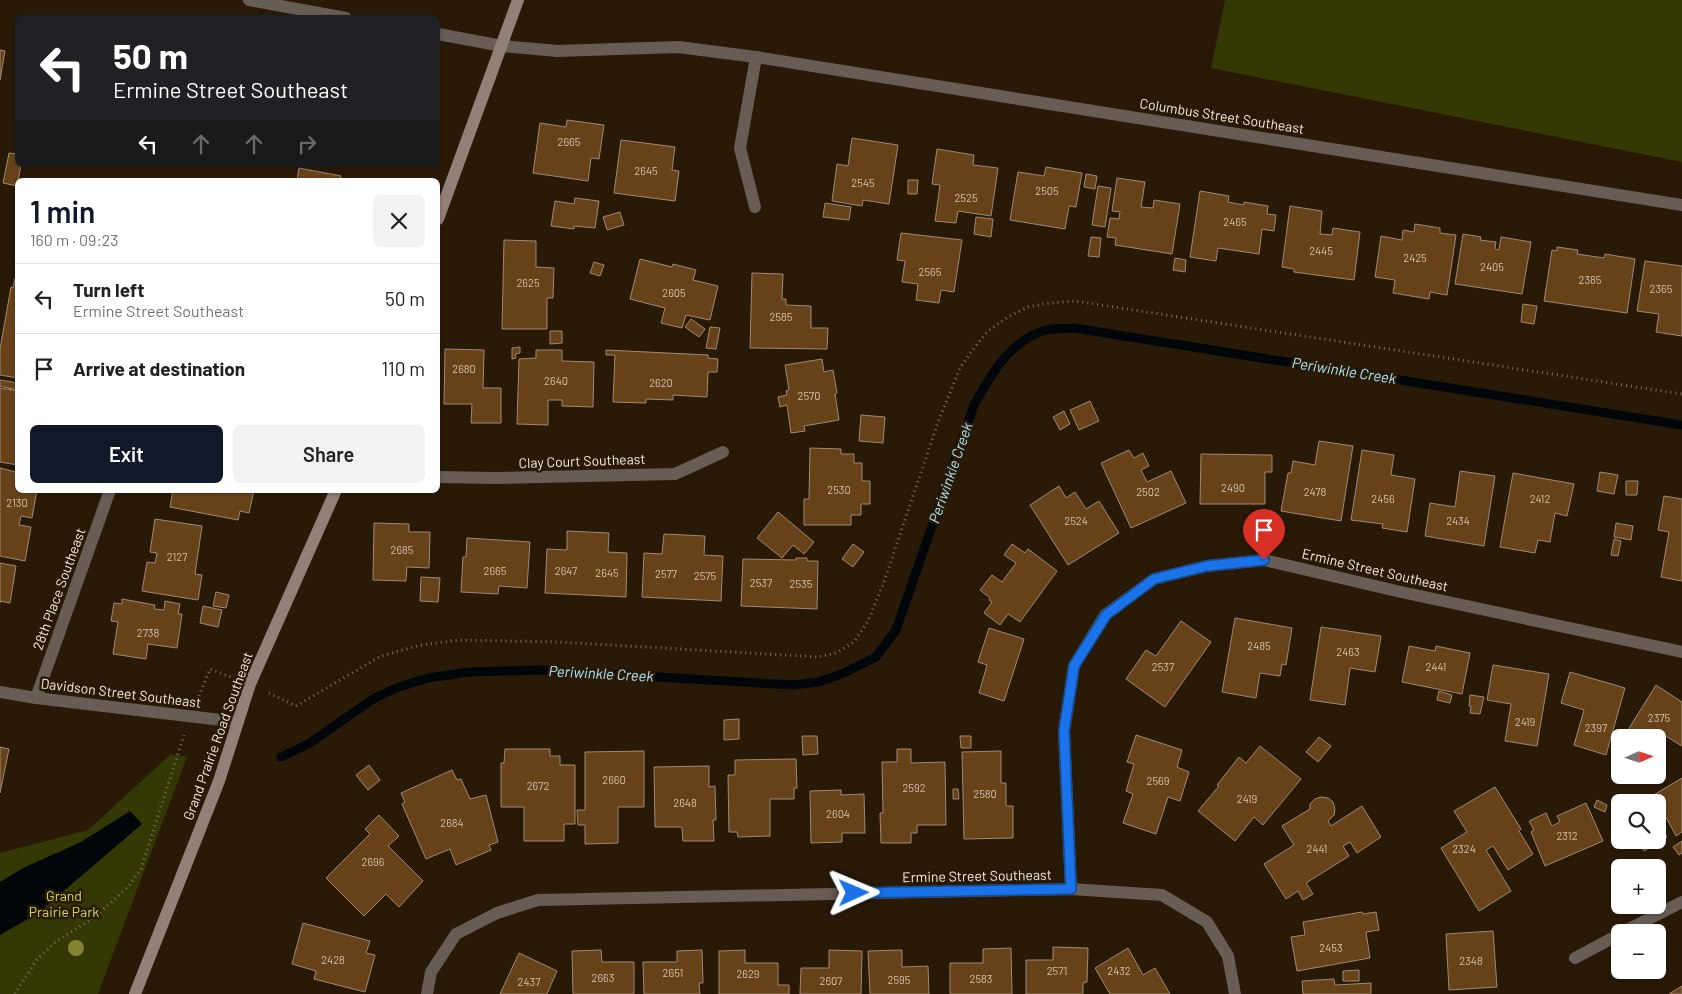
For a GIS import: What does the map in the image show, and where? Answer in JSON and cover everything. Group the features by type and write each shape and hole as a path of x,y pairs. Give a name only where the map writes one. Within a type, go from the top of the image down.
{"main road":[{"path":"440,214 518,0"},
{"name":"Grand Prairie Road Southeast","path":"135,994 220,781 250,684 335,493"}],"street":[{"path":"249,0 330,15"},
{"name":"Columbus Street Southeast","path":"440,34 502,46 556,51 678,47 756,57 1682,205"},
{"path":"755,207 740,148 756,57"},
{"name":"Clay Court Southeast","path":"440,477 496,478 675,474 723,452"},
{"name":"28th Place Southeast","path":"36,698 109,493"},
{"name":"Ermine Street Southeast","path":"427,994 431,972 456,934 497,913 538,900 1071,889 1064,731 1074,666 1106,615 1154,579 1207,566 1264,560 1401,592 1682,652"},
{"name":"Davidson Street Southeast","path":"0,692 238,722"},
{"path":"1071,889 1162,894 1207,922 1228,956 1235,994"},
{"path":"1639,924 1682,902"},
{"path":"1575,958 1611,939"}],"path":[{"path":"15,994 37,959 58,940 95,917 129,886 142,869 190,717 210,670 250,684 296,706 381,656 421,645 459,640 558,642 818,657 836,653 854,642 868,621 884,582 938,422 960,368 988,331 1008,317 1028,307 1050,303 1084,302 1682,394"}],"green space":[{"path":"1225,0 1682,0 1682,162 1211,68"},
{"name":"Grand Prairie Park","path":"171,754 187,757 98,994 0,994 0,853 88,830"}],"shaded area":[{"path":"130,811 142,824 38,913 0,935 0,882 23,868 81,842"}],"building":[{"path":"0,50 5,51 0,80"},
{"path":"567,120 604,125 599,159 591,158 588,181 533,173 540,123 566,127"},
{"path":"852,138 898,145 889,204 863,200 862,206 832,201 837,164 848,166"},
{"path":"621,140 675,147 672,170 679,171 675,201 614,193"},
{"path":"937,149 974,155 973,165 998,168 991,216 958,211 956,223 935,221 940,185 932,184"},
{"path":"9,153 15,154 15,167 21,167 19,178 15,178 15,186 3,183"},
{"path":"1046,167 1082,173 1076,207 1069,206 1065,229 1010,220 1018,172 1044,176"},
{"path":"299,168 341,176 340,178 297,178"},
{"path":"1086,174 1097,176 1095,189 1084,187"},
{"path":"1117,178 1145,182 1141,207 1153,208 1154,200 1180,204 1172,254 1115,245 1116,238 1107,237 1110,218 1119,219 1120,212 1112,211"},
{"path":"908,180 918,180 917,194 908,194"},
{"path":"1098,186 1111,188 1105,227 1092,225"},
{"path":"1200,191 1229,196 1228,202 1244,205 1244,202 1268,206 1267,214 1276,215 1274,231 1262,229 1259,254 1218,248 1216,261 1190,257"},
{"path":"575,198 599,201 595,228 574,226 574,229 551,226 555,201 574,204"},
{"path":"825,203 851,207 849,220 823,217"},
{"path":"1290,206 1322,211 1320,234 1332,235 1333,228 1360,232 1354,280 1294,272 1294,269 1282,267"},
{"path":"620,212 624,225 607,230 603,217"},
{"path":"976,217 993,219 991,237 974,234"},
{"path":"1415,224 1440,228 1440,233 1456,235 1447,295 1430,292 1429,299 1393,293 1395,280 1375,277 1381,236 1402,240 1403,230 1414,232"},
{"path":"901,233 962,240 954,292 941,290 939,303 916,300 918,284 902,282 905,261 897,260"},
{"path":"1463,234 1481,237 1480,240 1496,242 1495,249 1499,250 1501,237 1531,242 1522,294 1455,284"},
{"path":"1091,237 1101,238 1099,257 1088,256"},
{"path":"504,240 536,241 536,267 554,268 553,298 547,298 547,329 502,329"},
{"path":"1557,247 1578,250 1577,254 1604,258 1605,254 1635,259 1627,313 1544,301 1552,250 1557,251"},
{"path":"1175,258 1186,260 1185,272 1173,270"},
{"path":"640,259 672,267 673,264 696,270 693,280 718,286 710,320 686,315 682,328 661,323 665,308 630,299"},
{"path":"1645,261 1682,266 1682,336 1656,332 1659,314 1637,311"},
{"path":"594,262 604,265 600,276 590,273"},
{"path":"752,273 783,274 782,299 786,299 786,305 811,306 811,328 828,328 827,349 750,348"},
{"path":"15,278 15,378 0,375 0,349 11,287 13,288"},
{"path":"1523,304 1537,306 1534,324 1521,322"},
{"path":"691,319 705,329 699,337 685,327"},
{"path":"710,327 720,328 716,349 706,348"},
{"path":"550,331 562,331 562,343 550,344"},
{"path":"520,347 520,353 515,354 516,358 512,359 512,348"},
{"path":"445,349 484,350 483,388 501,388 501,423 471,423 472,404 444,404"},
{"path":"536,350 562,350 562,361 594,362 593,407 562,406 562,400 548,400 548,425 517,424 519,359 536,358"},
{"path":"606,350 708,355 708,358 718,359 717,372 708,372 707,397 673,395 673,400 646,399 646,403 613,402 615,355 606,355"},
{"path":"822,359 824,372 833,370 839,420 804,426 805,431 791,433 787,405 780,407 778,397 787,395 786,391 789,390 785,365"},
{"path":"0,380 15,382 15,390 0,386"},
{"path":"0,388 15,390 15,464 0,462"},
{"path":"1090,401 1099,421 1079,430 1070,410"},
{"path":"1064,411 1070,424 1060,430 1053,417"},
{"path":"861,415 885,417 883,443 859,441"},
{"path":"1319,441 1353,446 1341,521 1281,511 1288,473 1291,473 1293,461 1315,465"},
{"path":"810,448 841,449 841,454 854,454 854,463 862,463 862,481 870,481 870,504 861,504 861,515 851,515 851,525 804,525 804,499 809,499"},
{"path":"1129,450 1134,458 1143,453 1149,466 1141,470 1147,482 1171,471 1186,503 1131,528 1101,463"},
{"path":"1362,450 1394,455 1391,475 1415,479 1407,532 1382,528 1383,524 1351,520"},
{"path":"1201,454 1272,455 1272,472 1265,472 1265,504 1200,504"},
{"path":"0,468 15,472 15,493 36,493 32,518 21,516 19,525 31,527 25,561 0,556"},
{"path":"1460,471 1495,476 1484,546 1425,536 1430,503 1455,507"},
{"path":"1600,472 1618,475 1614,494 1597,491"},
{"path":"1513,473 1574,484 1567,516 1555,513 1550,542 1538,540 1535,553 1500,547"},
{"path":"1626,481 1638,481 1637,495 1626,495"},
{"path":"1059,486 1066,498 1075,492 1086,509 1099,501 1119,533 1068,565 1030,505"},
{"path":"172,493 253,493 249,513 240,511 238,520 170,507"},
{"path":"1664,496 1682,499 1682,581 1661,577 1669,532 1658,530"},
{"path":"778,512 814,542 804,554 793,545 782,558 757,538"},
{"path":"155,519 202,526 195,574 202,575 198,600 142,591 147,562 155,563 157,553 150,552"},
{"path":"374,523 409,524 409,532 430,532 429,568 407,567 406,581 373,580"},
{"path":"1616,523 1633,526 1631,540 1614,537"},
{"path":"567,531 609,533 608,552 627,553 626,597 545,593 547,549 567,550"},
{"path":"664,534 705,536 704,555 723,556 721,601 642,597 644,553 662,554"},
{"path":"467,538 530,542 527,588 499,586 498,594 461,592 463,557 466,557"},
{"path":"1614,539 1621,541 1618,556 1611,555"},
{"path":"853,544 864,552 853,567 842,559"},
{"path":"1012,544 1025,553 1028,549 1057,571 1020,622 1008,614 1000,625 984,613 992,602 980,590 992,575 1002,582 1016,563 1004,555"},
{"path":"796,558 818,561 817,609 741,606 743,559 796,560"},
{"path":"0,563 16,566 10,603 0,601"},
{"path":"421,577 440,578 438,602 420,601"},
{"path":"216,592 229,595 226,608 213,606"},
{"path":"122,599 155,605 154,609 164,610 165,601 180,604 178,614 182,614 177,648 148,644 146,659 113,654 118,622 111,621 114,603 122,604"},
{"path":"203,606 222,610 218,627 200,623"},
{"path":"1235,618 1292,628 1286,665 1282,664 1280,676 1260,673 1256,698 1222,692"},
{"path":"1181,621 1211,642 1165,707 1126,679 1146,650 1156,656"},
{"path":"1321,627 1381,636 1375,672 1350,668 1345,705 1310,700"},
{"path":"989,628 1024,639 1004,701 979,693 987,665 978,662"},
{"path":"1409,646 1435,651 1436,646 1470,653 1462,694 1402,682"},
{"path":"1493,665 1549,674 1537,746 1505,741 1511,704 1487,700"},
{"path":"1570,672 1625,688 1613,729 1611,729 1611,737 1606,755 1574,745 1584,710 1561,703"},
{"path":"1656,685 1682,702 1682,746 1666,736 1666,729 1629,729"},
{"path":"1439,691 1452,695 1450,703 1437,700"},
{"path":"1470,695 1484,697 1480,714 1470,713"},
{"path":"739,719 739,739 724,740 724,720"},
{"path":"1136,735 1182,750 1177,767 1189,772 1180,801 1168,797 1156,834 1123,823 1133,794 1126,791 1134,764 1127,762"},
{"path":"802,736 817,736 818,754 803,755"},
{"path":"960,736 971,736 971,748 961,748"},
{"path":"1319,737 1331,746 1318,762 1306,752"},
{"path":"1260,746 1301,779 1263,825 1254,817 1235,841 1198,811 1219,786 1217,785 1239,757 1246,763"},
{"path":"0,747 9,749 0,793"},
{"path":"505,749 550,749 550,756 560,756 560,765 575,765 575,824 564,824 564,841 524,841 524,807 501,807 501,763 504,763"},
{"path":"897,749 911,749 911,763 945,762 946,825 917,825 917,833 911,833 911,843 881,843 880,813 883,813 882,762 897,762"},
{"path":"644,751 644,807 618,807 618,843 585,844 585,825 578,825 577,810 585,810 585,752"},
{"path":"1001,751 1001,783 1006,783 1006,806 1013,806 1013,838 964,839 962,752"},
{"path":"796,759 797,788 794,788 794,799 770,799 770,836 738,837 737,832 729,832 728,775 735,775 735,760"},
{"path":"369,765 380,780 368,790 356,775"},
{"path":"709,766 709,787 715,786 716,820 713,820 714,841 683,841 682,827 655,827 654,767"},
{"path":"452,770 457,780 461,779 470,799 486,795 498,842 489,845 491,850 456,865 450,849 426,859 402,804 405,802 401,793"},
{"path":"1682,778 1682,832 1676,836 1666,817 1666,794 1655,794"},
{"path":"1495,787 1521,829 1519,831 1533,854 1508,870 1493,846 1486,850 1511,891 1479,911 1441,848 1467,832 1454,811"},
{"path":"953,789 958,789 959,799 953,799"},
{"path":"841,790 841,795 864,794 865,833 842,833 842,842 811,843 810,791"},
{"path":"1321,797 1328,798 1333,802 1334,815 1328,821 1331,826 1362,806 1381,837 1357,853 1350,842 1343,846 1349,856 1306,883 1313,894 1303,900 1298,891 1286,899 1264,864 1294,845 1282,826 1310,809 1310,804 1315,799"},
{"path":"1597,800 1607,805 1605,812 1594,807"},
{"path":"1586,803 1603,841 1545,866 1531,832 1534,830 1529,821 1546,813 1552,826 1560,822 1557,816"},
{"path":"379,815 399,836 388,846 423,881 399,907 386,894 364,916 326,878 370,834 365,829"},
{"path":"1682,841 1682,853 1679,855 1673,847"},
{"path":"1362,912 1363,914 1376,912 1379,930 1366,932 1370,958 1297,971 1291,937 1305,935 1303,922"},
{"path":"303,923 370,941 366,953 375,955 365,992 314,979 316,971 292,964"},
{"path":"1493,931 1497,987 1449,990 1446,934"},
{"path":"1053,947 1088,948 1087,982 1083,983 1083,994 1026,994 1026,960 1053,960"},
{"path":"1011,948 1012,994 950,994 950,963 983,963 983,949"},
{"path":"1128,948 1143,975 1155,968 1170,994 1110,994 1095,968"},
{"path":"601,950 602,962 634,962 634,994 573,994 572,951"},
{"path":"702,950 703,983 699,983 700,994 644,994 643,962 677,962 677,951"},
{"path":"745,950 745,963 778,963 778,985 789,985 789,994 719,994 719,951"},
{"path":"829,950 862,951 861,994 800,994 801,968 829,968"},
{"path":"902,950 902,967 928,966 929,994 870,994 868,951"},
{"path":"519,953 557,971 547,994 500,994"},
{"path":"1359,970 1359,981 1343,981 1343,971"},
{"path":"1334,979 1335,985 1371,983 1371,994 1303,994 1302,981"},
{"path":"1682,986 1682,994 1669,994"}],"waterway":[{"name":"Periwinkle Creek","path":"281,757 310,743 373,699 396,688 428,678 469,672 540,670 792,685 819,682 844,673 876,657 896,630 974,405 987,382 1012,350 1033,335 1046,330 1074,328 1682,425"}],"route":[{"path":"854,893 1071,889 1064,731 1074,666 1106,615 1154,579 1207,566 1264,560"}]}
